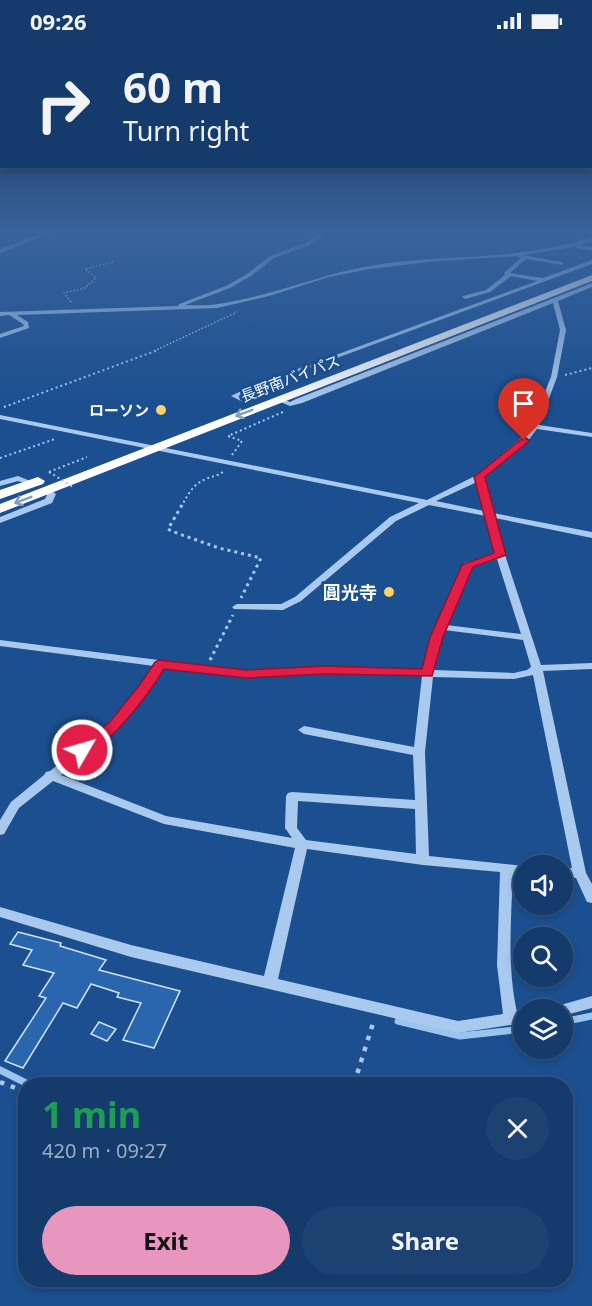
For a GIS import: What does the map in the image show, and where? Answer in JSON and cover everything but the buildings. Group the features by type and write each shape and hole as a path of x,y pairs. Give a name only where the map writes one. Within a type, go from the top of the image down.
{"highway":[{"name":"長野南バイパス","path":"0,495 461,315 535,289"},
{"name":"長野南バイパス","path":"0,508 158,447 285,402 564,289"}],"street":[{"path":"176,308 222,289"},
{"path":"0,314 217,306 284,289"},
{"path":"465,297 491,289"},
{"path":"461,315 522,289"},
{"path":"285,402 494,326 583,289"},
{"path":"488,291 509,294"},
{"path":"237,607 283,607 298,599 393,519 426,501 480,477 524,440 535,427 554,377 563,330 555,301"},
{"path":"0,336 27,327 26,322 9,313"},
{"path":"481,322 494,326"},
{"path":"0,417 592,535"},
{"path":"535,427 592,435"},
{"path":"480,477 500,555 537,668 580,873 592,898"},
{"path":"0,484 18,478 31,483"},
{"path":"0,520 49,501 52,494 46,491"},
{"path":"423,860 419,752 428,673 436,637 468,565 500,555"},
{"path":"442,627 527,638"},
{"path":"0,643 246,674 326,670 514,676 530,673 537,668 592,666"},
{"path":"0,831 15,805 114,726 147,685 159,664"},
{"path":"304,730 419,752"},
{"path":"50,775 164,820 302,844 513,869"},
{"path":"270,982 302,844 291,828 292,796 421,805"},
{"path":"507,869 504,929 508,1006 513,1012"},
{"path":"573,873 580,873"},
{"path":"0,912 131,951 458,1027 513,1019"},
{"path":"573,1007 592,1002"}],"path":[{"path":"78,289 64,293 79,311"},
{"path":"0,409 155,350 214,325 240,310"},
{"path":"554,377 592,368"},
{"path":"206,670 261,558 205,546 195,540 174,534 168,529 193,486 202,479 221,474 242,441 228,436 287,410 285,402"},
{"path":"0,458 75,431"},
{"path":"73,487 49,472 87,457"},
{"path":"356,1077 377,1009"},
{"path":"0,1082 18,1089"}],"waterway":[{"path":"573,1020 592,1016"},
{"path":"398,1021 460,1036 513,1030"},
{"path":"0,1070 18,1079"}],"place":[{"name":"ローソン","path":"161,410"},
{"name":"圓光寺","path":"389,592"}],"route":[{"path":"82,750 114,726 147,685 159,664 246,674 326,670 428,673 436,637 468,565 500,555 480,477 524,440"}]}
